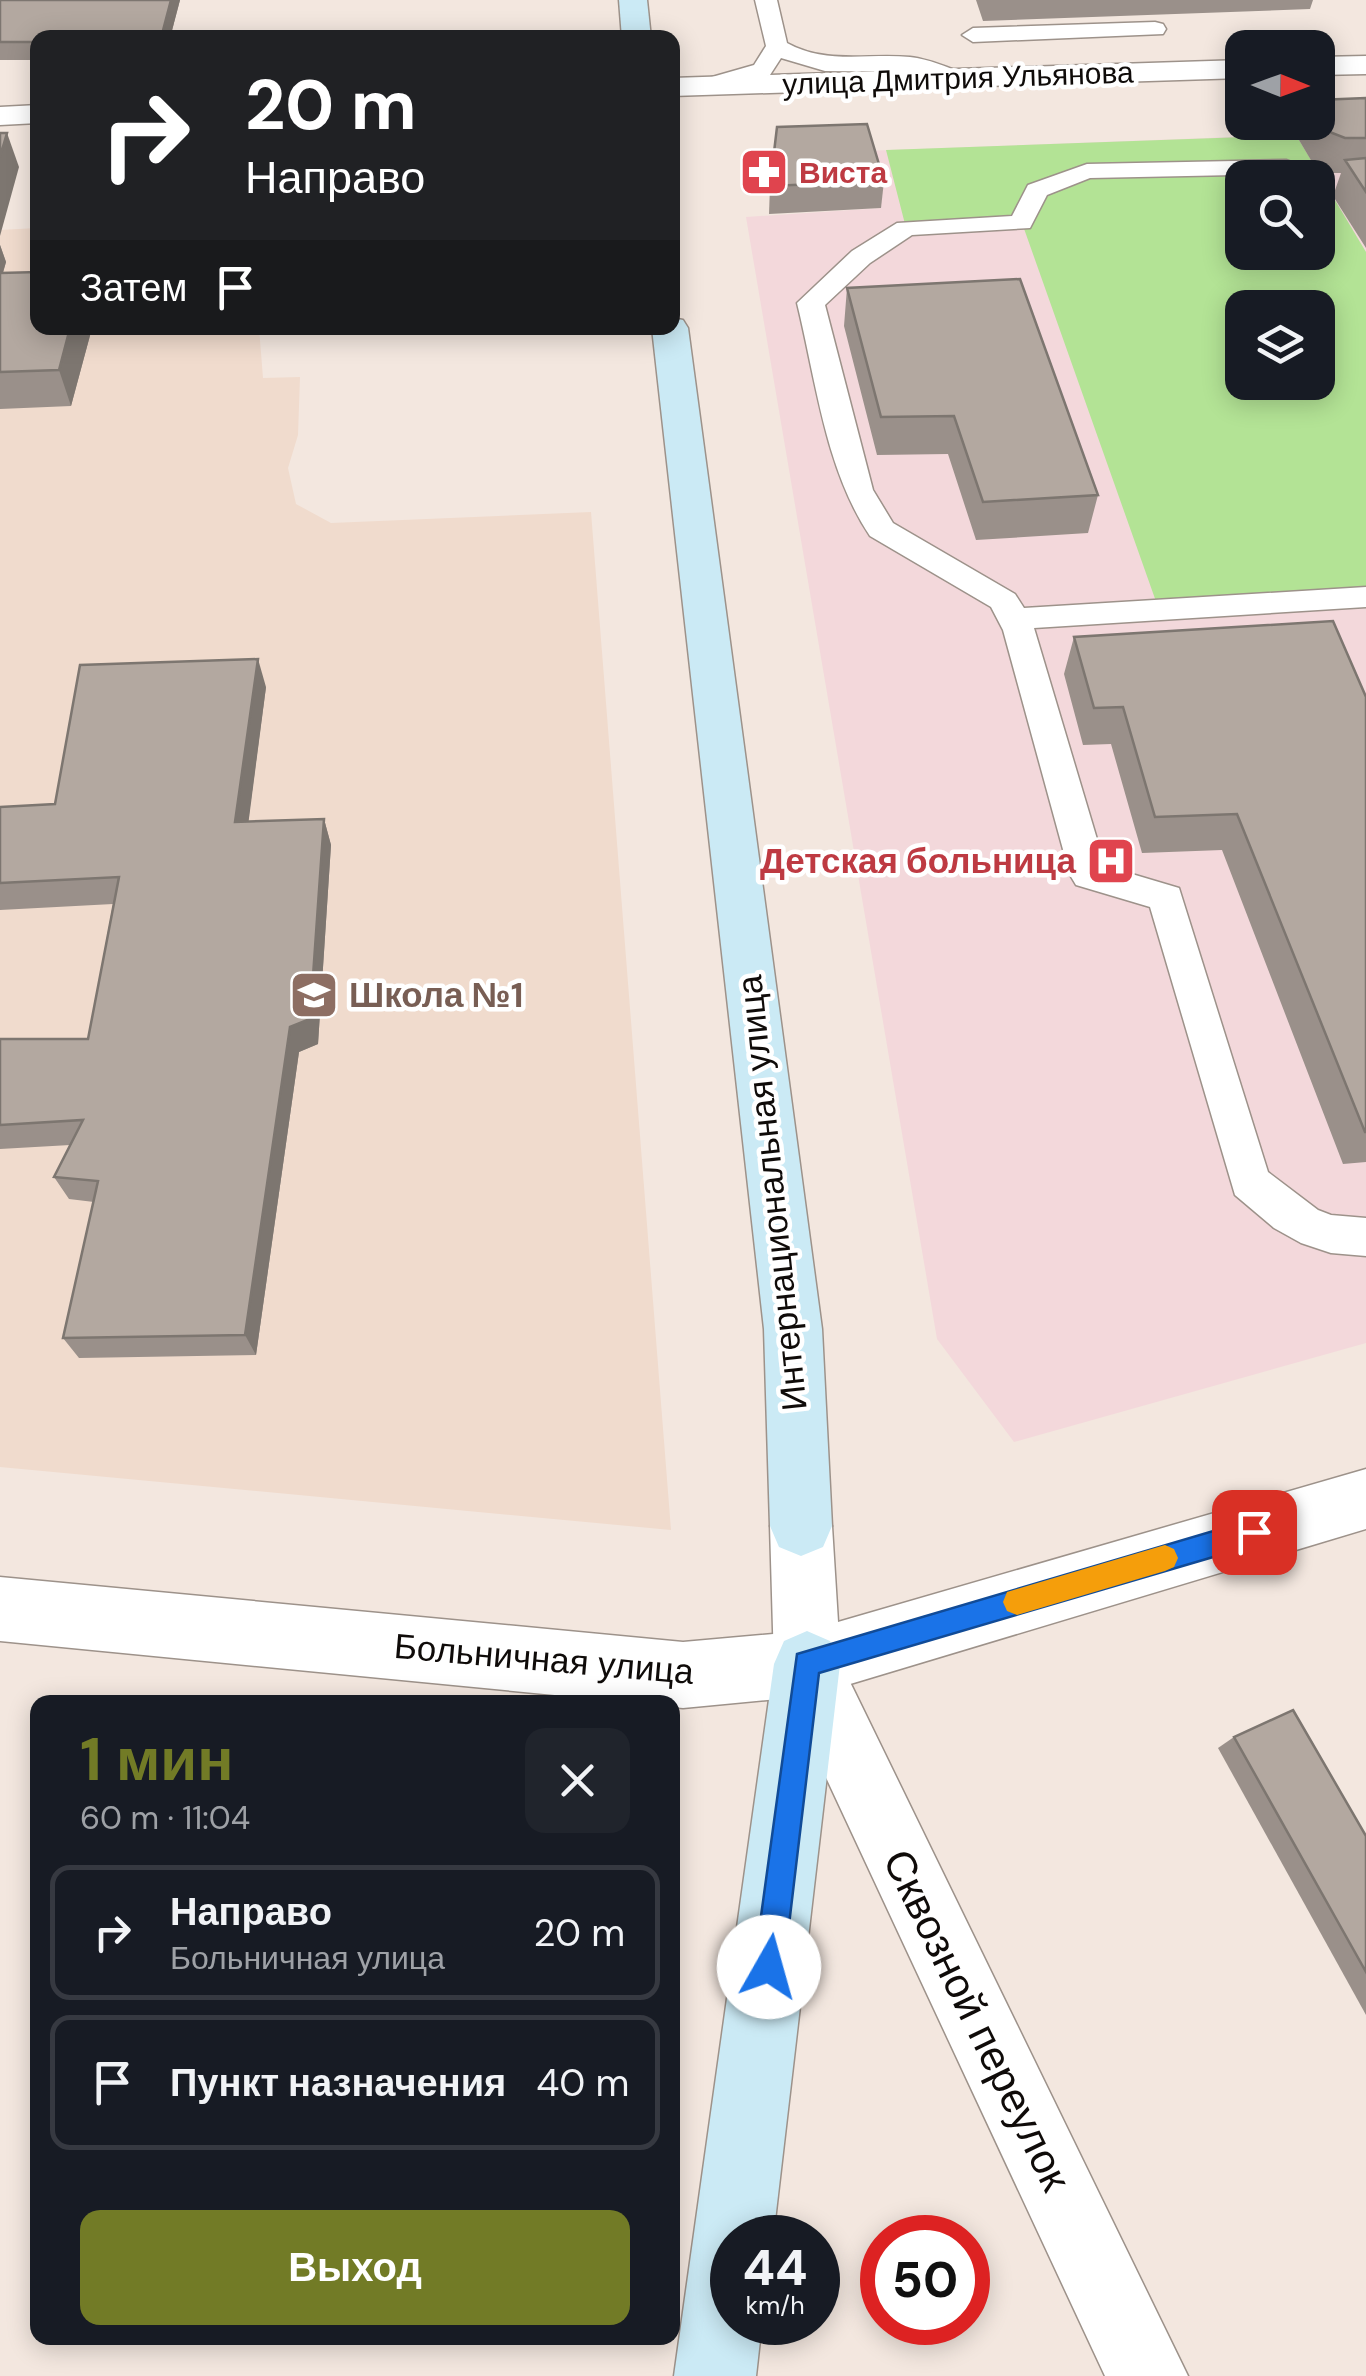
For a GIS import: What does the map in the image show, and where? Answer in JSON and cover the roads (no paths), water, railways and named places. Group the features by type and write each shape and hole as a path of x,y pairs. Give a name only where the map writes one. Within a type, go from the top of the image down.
{"main road":[{"path":"633,0 635,30"},
{"name":"Интернациональная улица","path":"671,335 793,1329 800,1526"},
{"name":"Интернациональная улица","path":"737,2215 807,1664"},
{"path":"714,2376 718,2345"}],"street":[{"path":"1335,66 1366,65"},
{"name":"улица Дмитрия Ульянова","path":"680,86 1225,69"},
{"path":"0,116 30,114"},
{"name":"Больничная улица","path":"0,1609 683,1675 807,1664 1366,1499"},
{"name":"Интернациональная улица","path":"800,1526 807,1664"},
{"name":"Сквозной переулок","path":"807,1664 1148,2376"}],"lane":[{"path":"766,0 777,46 799,61 834,66 912,64 970,77 970,27 1155,29"},
{"path":"1138,0 1178,71"},
{"path":"706,86 762,70 777,46"},
{"path":"1225,168 1087,171 1037,190 1022,223 906,228 862,257 811,303 858,490 881,529 1004,601 1013,619 1089,876 1166,898 1250,1182 1286,1214 1334,1238 1366,1237"},
{"path":"1013,619 1366,596"}],"place":[{"name":"Виста","path":"764,172"},
{"name":"Детская больница","path":"1111,861"},
{"name":"Школа №1","path":"314,995"}]}
